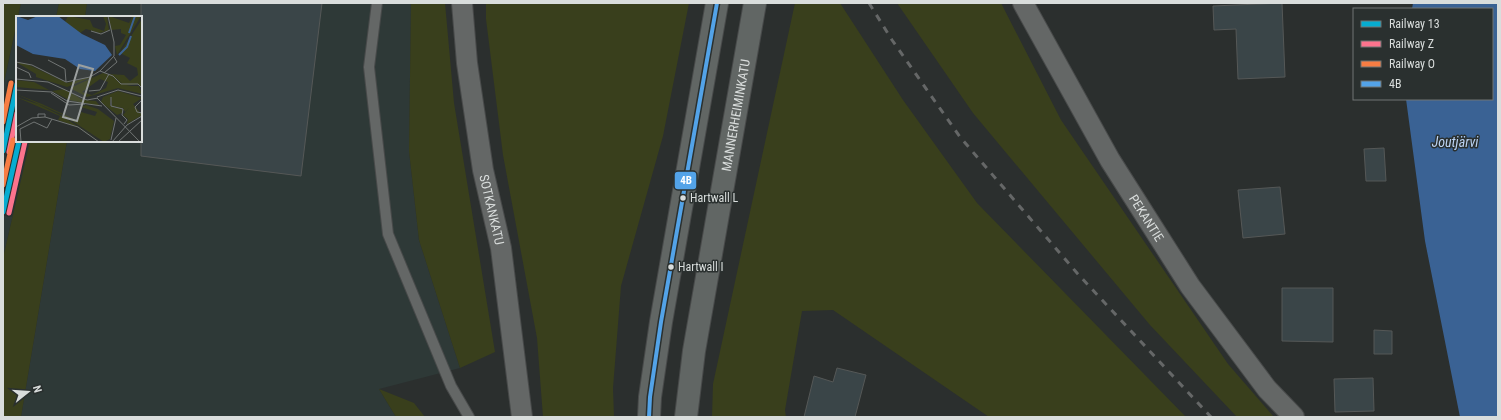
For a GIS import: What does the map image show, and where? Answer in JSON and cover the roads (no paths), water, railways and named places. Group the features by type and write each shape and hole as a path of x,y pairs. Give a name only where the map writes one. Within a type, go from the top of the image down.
{"main road":[{"path":"649,417 650,397 661,322 717,3"},
{"name":"MANNERHEIMINKATU","path":"686,417 694,351 755,3"}],"street":[{"name":"SOTKANKATU","path":"462,3 467,63 483,170 501,248 522,417"},
{"name":"PEKANTIE","path":"1023,3 1110,160 1190,286 1267,389 1294,417"}],"lane":[{"path":"377,3 369,67 388,234 451,386 469,417"}],"water":[{"name":"Joutjärvi","path":"1413,3 1498,3 1498,417 1460,417 1425,241 1406,100 1493,100 1493,8 1412,8"}],"railway":[{"path":"869,3 892,40 960,137 1077,273 1211,417"}],"rail line":[{"name":"O","path":"3,122 11,83"},
{"name":"13","path":"3,151 16,89"},
{"name":"Z","path":"9,152 16,118"},
{"name":"O","path":"3,185 13,140"},
{"name":"13","path":"3,212 19,142"},
{"name":"Z","path":"9,213 25,142"}],"place":[{"name":"Hartwall L","path":"683,198"},
{"name":"Hartwall I","path":"671,267"}]}
